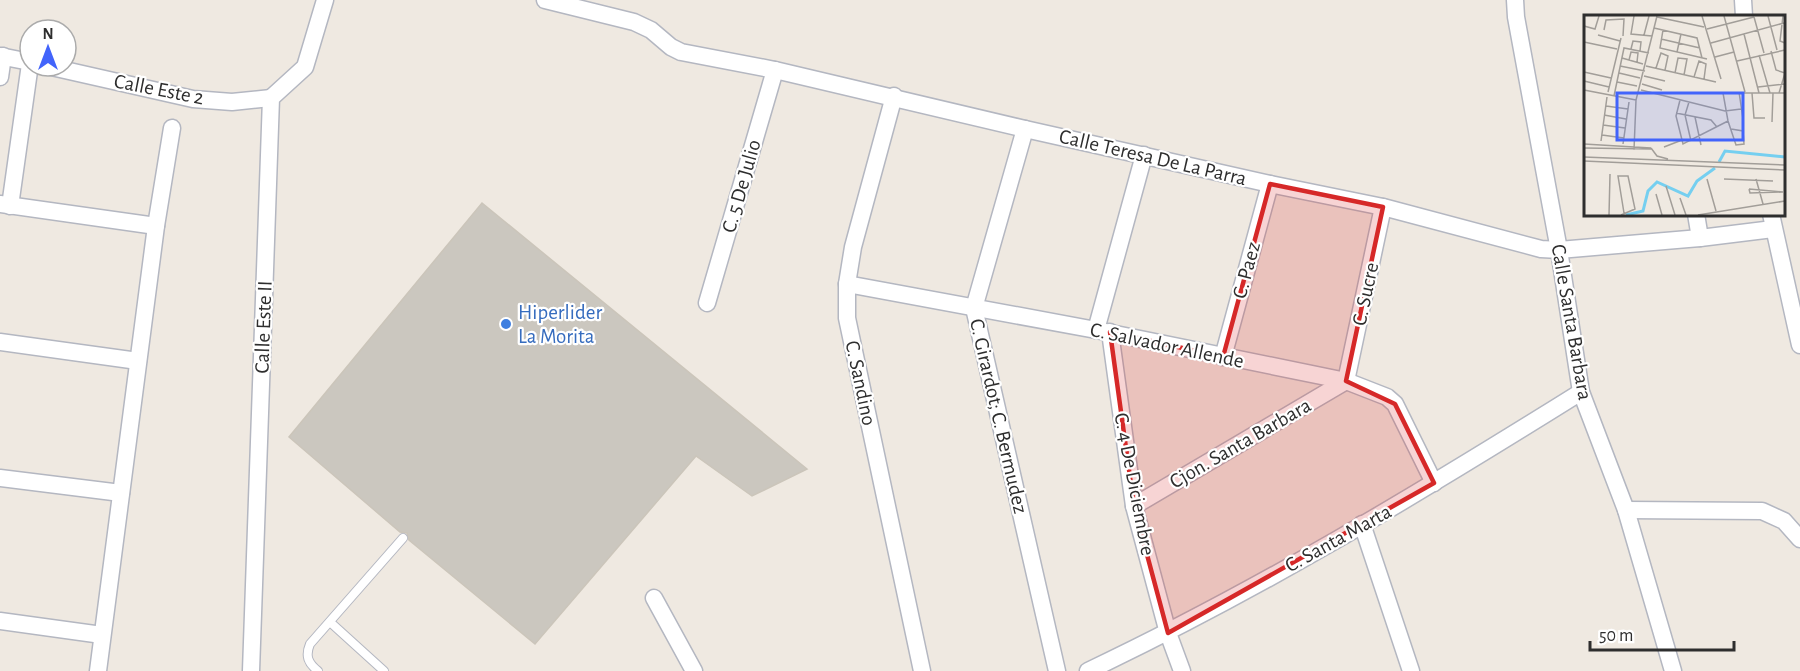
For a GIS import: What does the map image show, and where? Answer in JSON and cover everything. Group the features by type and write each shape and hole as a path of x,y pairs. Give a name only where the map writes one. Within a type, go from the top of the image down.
{"street":[{"path":"271,98 305,67 325,0"},
{"name":"Calle Teresa De La Parra","path":"545,0 634,22 651,30 671,47 681,52 894,96 1025,129 1383,207 1541,249 1559,250 1700,238 1772,222"},
{"name":"Calle Santa Barbara","path":"1515,0 1516,17 1559,250 1581,392 1626,510 1673,671"},
{"path":"1743,0 1744,15"},
{"path":"0,77 1,56 18,60"},
{"name":"C. 5 De Julio","path":"707,303 775,70"},
{"name":"Calle Este 2","path":"78,73 193,99 232,102 271,98"},
{"path":"27,78 5,205 156,226"},
{"name":"C. Sandino","path":"894,96 853,247 847,284 848,318 922,671"},
{"name":"Calle Este II","path":"251,671 271,98"},
{"path":"98,671 156,226 172,128"},
{"name":"C. Girardot; C. Bermudez","path":"1025,129 974,308 1057,671"},
{"name":"C. 4 De Diciembre","path":"1144,155 1103,331 1134,506 1168,633 1182,671"},
{"name":"C. Paez","path":"1223,357 1270,184"},
{"name":"C. Sucre","path":"1346,381 1383,207"},
{"path":"1696,216 1700,238"},
{"path":"1772,222 1800,345"},
{"name":"C. Salvador Allende","path":"847,284 1103,331 1346,381 1387,397 1395,404 1434,483"},
{"path":"0,342 138,361"},
{"name":"Cjon. Santa Barbara","path":"1134,506 1346,381"},
{"name":"C. Santa Marta","path":"1088,671 1168,633 1362,524 1434,483 1581,392"},
{"path":"0,478 121,493"},
{"path":"1626,510 1762,511 1784,521 1800,539"},
{"path":"1362,524 1411,671"},
{"path":"654,598 694,671"},
{"path":"0,621 102,635"}],"lane":[{"path":"318,671 308,661 307,652 310,644 403,538"},
{"path":"330,622 384,671"}],"highlighted area":[{"path":"1270,184 1383,207 1346,381 1395,404 1434,483 1168,633 1134,506 1110,332 1223,357"}],"building":[{"name":"Hiperlider La Morita","path":"482,203 807,469 752,496 696,456 535,644 409,540 407,533 400,532 289,437"}],"place":[{"name":"Hiperlider La Morita","path":"506,324"}]}
